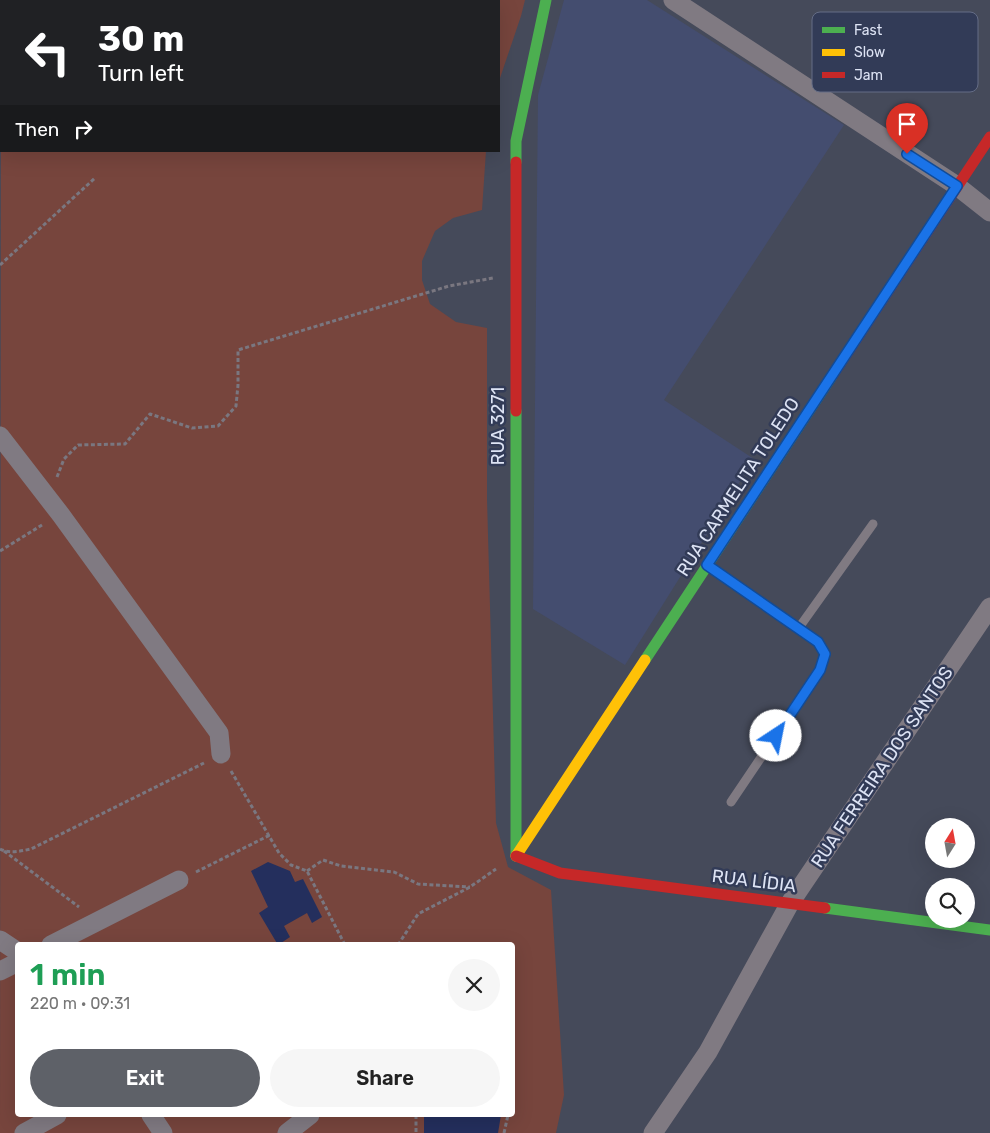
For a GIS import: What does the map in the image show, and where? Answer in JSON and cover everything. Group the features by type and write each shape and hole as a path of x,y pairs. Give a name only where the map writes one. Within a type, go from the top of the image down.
{"street":[{"name":"RUA 3271","path":"516,856 516,141 546,0"},
{"path":"673,0 812,91"},
{"path":"813,92 957,186 990,212"},
{"name":"RUA CARMELITA TOLEDO","path":"516,856 990,137"},
{"path":"0,436 61,515 219,733 221,754"},
{"name":"RUA FERREIRA DOS SANTOS","path":"653,1133 708,1052 790,904 990,607"},
{"name":"RUA LÍDIA","path":"516,856 560,874 990,930"},
{"path":"57,942 180,880"},
{"path":"0,940 15,950"},
{"path":"0,971 15,964"},
{"path":"24,1133 53,1117"},
{"path":"152,1117 163,1133"},
{"path":"287,1133 307,1117"}],"lane":[{"path":"798,630 874,524"},
{"path":"707,565 798,630 818,642 825,654 820,670 731,802"}],"path":[{"path":"0,265 95,178"},
{"path":"57,478 64,459 78,445 125,444 150,414 192,428 218,426 236,406 238,350 449,286 516,273"},
{"path":"0,551 61,515"},
{"path":"2,850 18,852 31,849 221,754 279,853 291,865 307,871 343,942"},
{"path":"180,880 270,835"},
{"path":"2,850 99,921"},
{"path":"400,942 418,914 470,887 516,856"},
{"path":"307,871 323,860 341,866 394,872 418,884 470,887"},
{"path":"416,1117 416,1133"},
{"path":"504,1133 508,1117"}],"shaded area":[{"path":"500,0 525,0 500,78"},
{"path":"564,0 647,0 844,125 664,400 754,459 625,665 533,609 538,95"},
{"path":"1,152 486,152 482,210 453,218 435,231 422,261 422,280 430,304 456,322 487,328 487,499 496,823 508,867 551,890 564,1095 556,1133 0,1133"},
{"path":"268,862 290,871 295,882 303,879 322,917 312,923 307,913 284,926 290,937 282,942 276,942 259,913 268,907 251,871"},
{"path":"424,1117 501,1117 498,1133 424,1133"}],"traffic: fast":[{"path":"516,162 516,141 546,0"},
{"path":"645,660 832,376"},
{"path":"516,411 516,856"},
{"path":"825,908 990,930"}],"traffic: slow":[{"path":"516,856 645,660"}],"traffic: jam":[{"path":"832,376 990,137"},
{"path":"516,162 516,411"},
{"path":"516,856 560,873 825,908"}],"route":[{"path":"776,736 820,670 825,654 818,642 798,630 707,565 957,186 907,154"}]}
